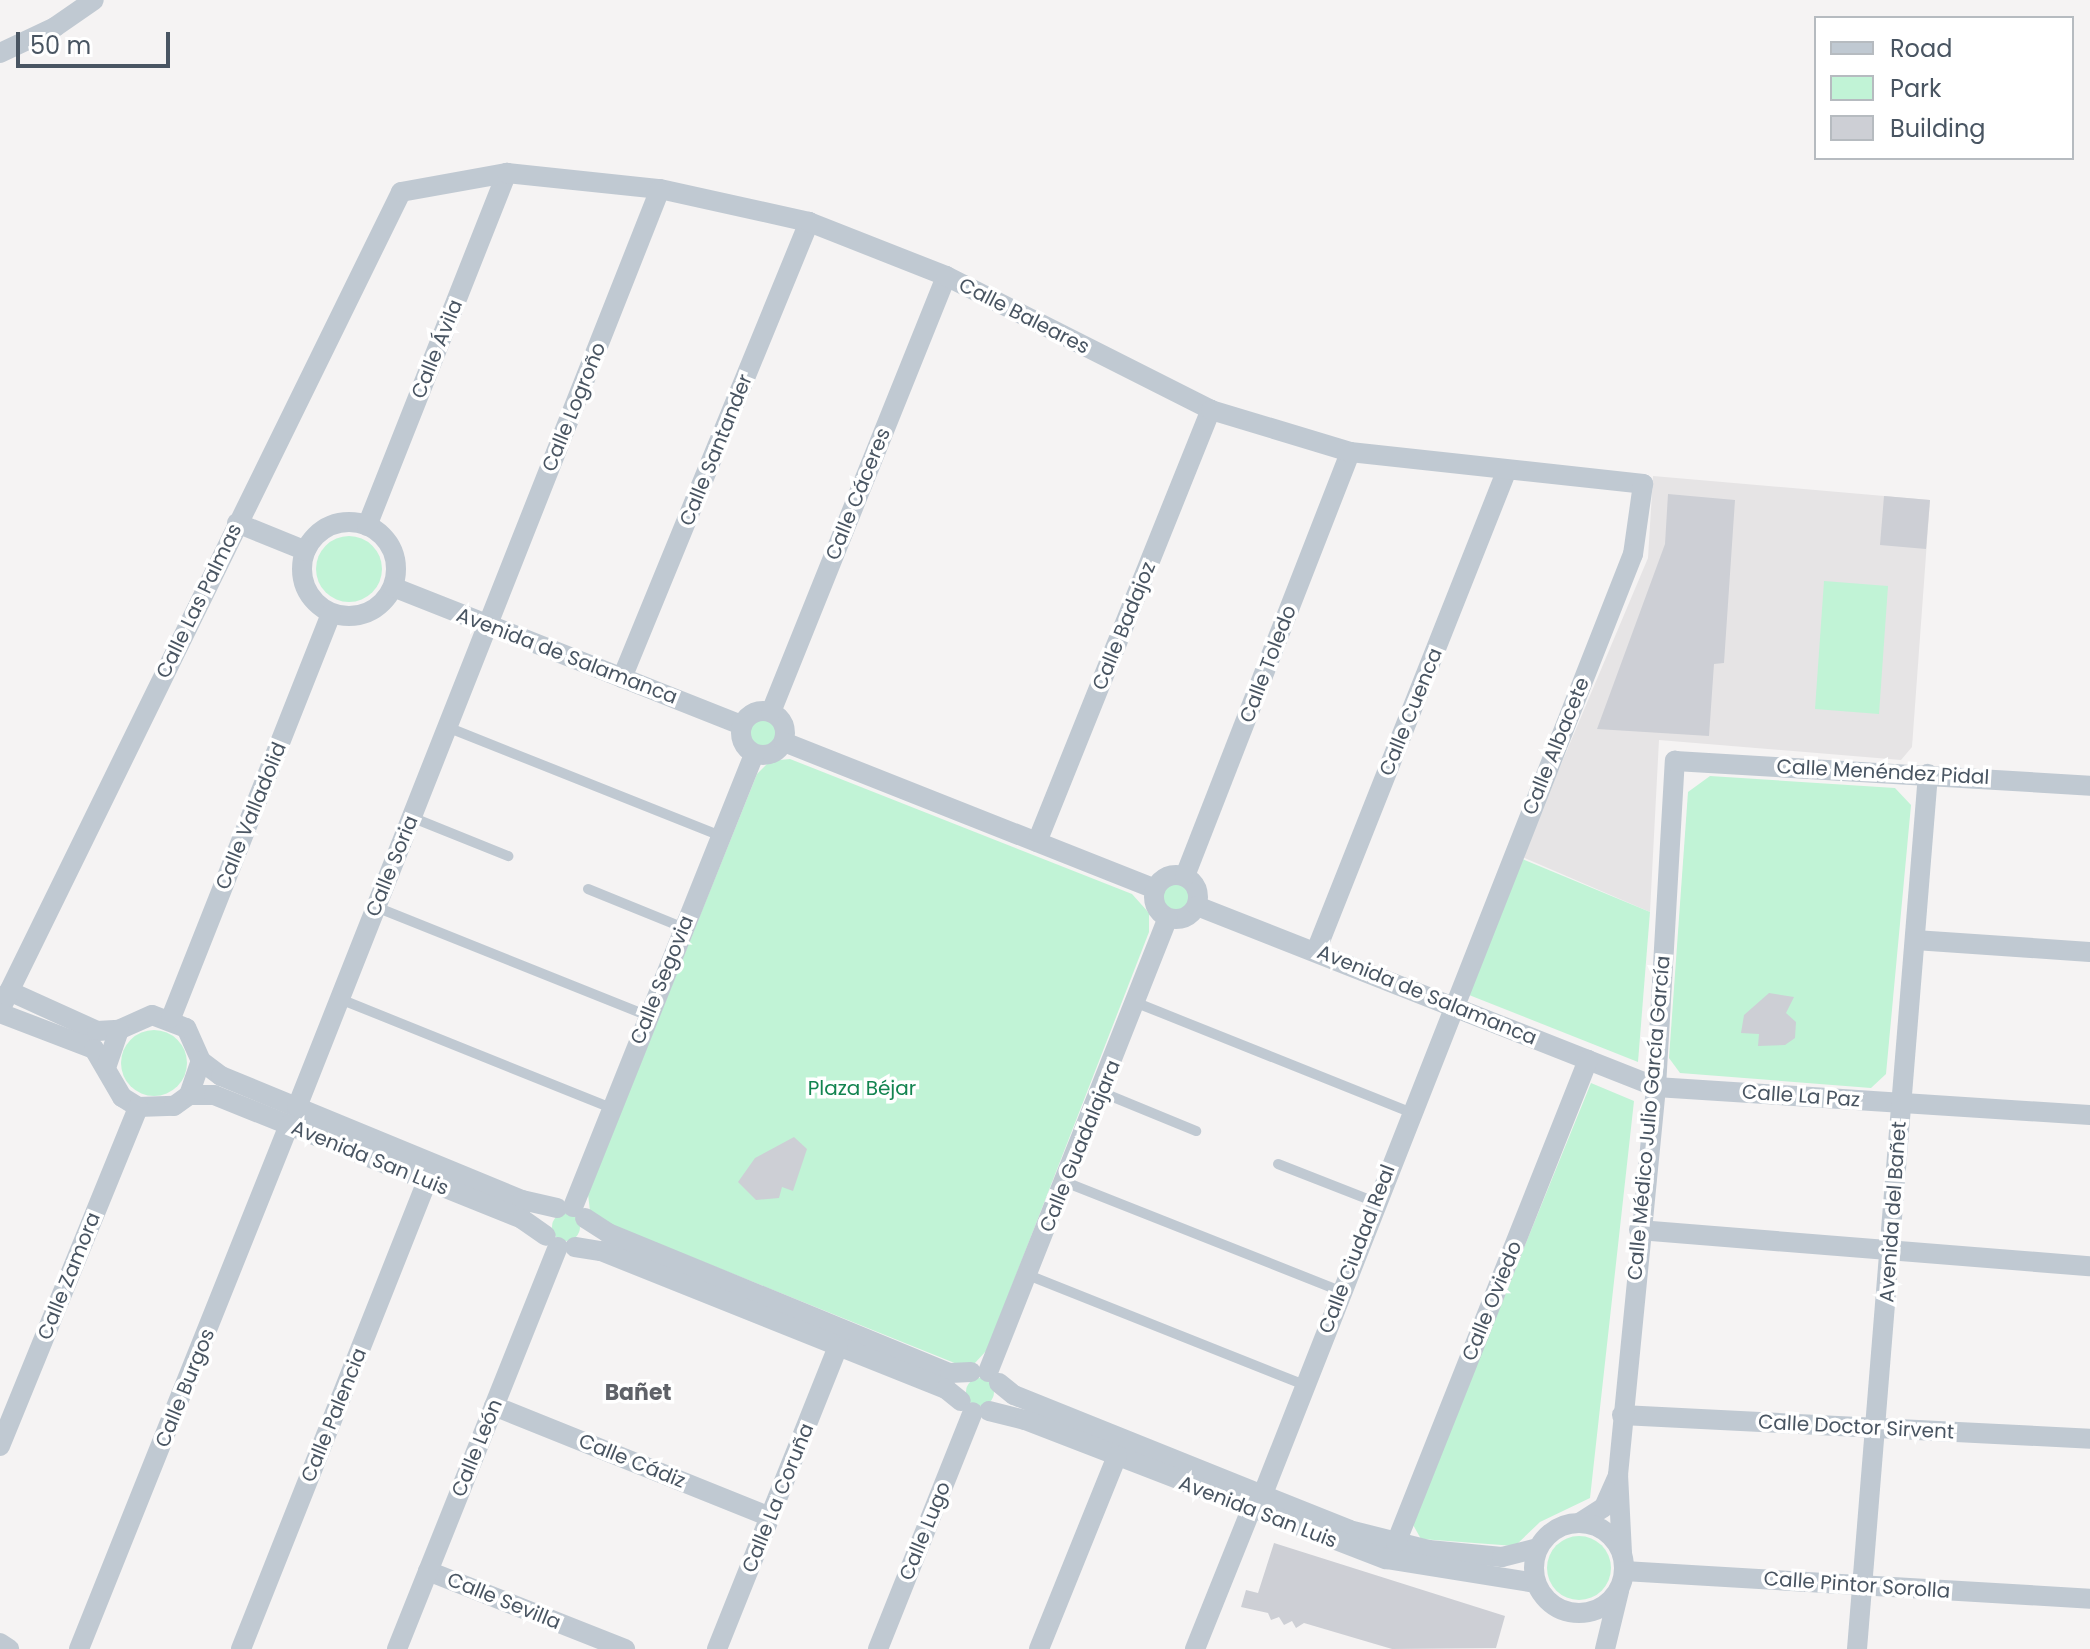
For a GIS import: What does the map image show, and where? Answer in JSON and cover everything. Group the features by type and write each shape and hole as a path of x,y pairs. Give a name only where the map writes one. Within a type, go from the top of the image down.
{"street":[{"path":"0,53 55,27 94,0"},
{"name":"Calle Baleares","path":"401,192 507,173 660,189 809,222 946,276 1211,410 1350,452 1506,472 1643,484"},
{"name":"Calle Ávila","path":"367,526 507,173"},
{"name":"Calle Logroño","path":"487,625 660,189"},
{"name":"Calle Las Palmas","path":"3,1004 401,192"},
{"name":"Calle Santander","path":"622,678 809,222"},
{"name":"Calle Cáceres","path":"771,712 946,276"},
{"name":"Calle Badajoz","path":"1037,842 1211,410"},
{"name":"Calle Toledo","path":"1185,876 1350,452"},
{"name":"Calle Cuenca","path":"1316,951 1506,472"},
{"name":"Calle Albacete","path":"1452,1004 1633,554 1643,484"},
{"path":"237,523 306,551"},
{"path":"331,526 367,526 393,551 393,587 368,613 331,613 306,588 306,551 331,526"},
{"name":"Avenida de Salamanca","path":"393,587 741,725"},
{"name":"Calle Valladolid","path":"171,1018 331,613"},
{"name":"Calle Soria","path":"293,1116 487,625"},
{"path":"754,712 771,712 784,724 784,742 771,754 754,754 742,742 741,725 754,712"},
{"path":"784,742 1155,889"},
{"name":"Calle Segovia","path":"572,1211 754,754"},
{"name":"Calle Menéndez Pidal","path":"1675,761 2090,786"},
{"name":"Calle Médico Julio García García","path":"1603,1649 1622,1571 1618,1475 1639,1230 1656,1087 1675,761"},
{"name":"Avenida del Bañet","path":"1857,1649 1928,774"},
{"path":"1185,876 1197,889 1197,906 1185,918 1168,918 1156,906 1155,889 1167,877 1185,876"},
{"name":"Avenida de Salamanca","path":"1197,906 1656,1087"},
{"name":"Calle Guadalajara","path":"986,1376 1137,1003 1168,918"},
{"path":"1915,940 2090,952"},
{"path":"3,1004 97,1031 119,1030 134,1019 171,1018 186,1028 201,1061 189,1095 156,1110 138,1107 111,1082 107,1064 94,1049 3,1004"},
{"name":"Calle Ciudad Real","path":"1195,1649 1305,1385 1452,1004"},
{"path":"107,1064 119,1030"},
{"name":"Calle Oviedo","path":"1396,1543 1588,1060"},
{"name":"Avenida San Luis","path":"201,1061 221,1076 293,1116 427,1181 522,1219 560,1243 601,1251 946,1389 974,1408 1006,1413 1117,1456 1396,1543 1502,1557 1538,1548"},
{"name":"Calle La Paz","path":"1656,1087 2090,1115"},
{"name":"Avenida San Luis","path":"189,1095 214,1095 293,1116 522,1200 572,1211 608,1233 950,1373 986,1376 1014,1395 1386,1559 1536,1583"},
{"name":"Calle Zamora","path":"0,1446 138,1107"},
{"name":"Calle Burgos","path":"79,1649 293,1116"},
{"name":"Calle Palencia","path":"241,1649 427,1181"},
{"path":"572,1211 586,1235 560,1243 546,1220 572,1211"},
{"path":"1639,1230 2090,1266"},
{"name":"Calle León","path":"397,1649 560,1243"},
{"name":"Calle La Coruña","path":"717,1649 838,1347"},
{"path":"986,1376 1000,1399 974,1408 960,1384 986,1376"},
{"name":"Calle Cádiz","path":"494,1406 770,1517"},
{"name":"Calle Lugo","path":"878,1649 974,1408"},
{"name":"Calle Doctor Sirvent","path":"1622,1415 2090,1439"},
{"path":"1039,1649 1117,1456"},
{"name":"Calle Médico Julio García García","path":"1581,1522 1604,1507 1618,1475"},
{"path":"1581,1522 1606,1532 1622,1571 1594,1611 1576,1613 1545,1598 1536,1583 1538,1548 1563,1525 1581,1522"},
{"name":"Calle Sevilla","path":"428,1571 625,1649"},
{"name":"Calle Pintor Sorolla","path":"1622,1571 2090,1599"},
{"name":"Calle Médico Julio García García","path":"1576,1613 1596,1630 1603,1649"},
{"path":"0,1643 9,1649"}],"lane":[{"path":"447,727 721,836"},
{"path":"411,817 508,856"},
{"path":"588,889 684,928"},
{"path":"376,907 648,1016"},
{"path":"340,999 611,1108"},
{"path":"1137,1003 1410,1112"},
{"path":"1101,1092 1196,1131"},
{"path":"1278,1164 1375,1202"},
{"path":"1065,1182 1341,1291"},
{"path":"1028,1275 1305,1385"}],"shaded area":[{"path":"1653,476 1930,500 1912,747 1901,760 1659,740 1650,912 1522,857 1648,558"}],"green space":[{"path":"349,536 362,539 372,546 379,556 382,569 379,582 372,592 362,599 349,602 336,599 326,592 319,582 316,569 319,556 326,546 336,539"},
{"path":"1824,581 1888,586 1879,714 1815,709"},
{"path":"762,717 773,722 778,733 773,744 762,749 751,744 746,733 751,722"},
{"name":"Plaza Béjar","path":"790,759 1132,894 1149,913 1149,932 987,1350 974,1364 957,1364 609,1224 590,1211 588,1194 757,774 770,761"},
{"path":"1710,776 1895,788 1911,805 1886,1074 1871,1088 1680,1073 1669,1058 1688,792"},
{"path":"1520,858 1650,912 1638,1062 1464,993"},
{"path":"1176,881 1187,886 1192,897 1187,908 1176,913 1165,908 1160,897 1165,886"},
{"path":"154,1030 167,1033 177,1040 184,1050 187,1063 184,1076 177,1086 167,1093 154,1096 141,1093 131,1086 124,1076 121,1063 124,1050 131,1040 141,1033"},
{"path":"1591,1083 1634,1101 1590,1498 1540,1522 1515,1546 1421,1539 1412,1523"},
{"path":"566,1213 576,1217 580,1227 576,1237 566,1241 556,1237 552,1227 556,1217"},
{"path":"980,1378 990,1382 994,1392 990,1402 980,1406 970,1402 966,1392 970,1382"},
{"path":"1579,1536 1597,1542 1605,1550 1611,1568 1605,1586 1597,1594 1579,1600 1561,1594 1553,1586 1547,1568 1553,1550 1561,1542"}],"building":[{"path":"1668,494 1735,500 1724,663 1714,664 1709,736 1597,729 1665,544"},
{"path":"1884,496 1930,500 1926,549 1880,545"},
{"path":"1769,993 1794,997 1786,1013 1796,1022 1795,1038 1785,1045 1758,1046 1759,1034 1741,1033 1744,1015"},
{"path":"794,1137 807,1149 793,1191 782,1187 779,1198 756,1200 738,1182 755,1158"},
{"path":"1274,1543 1505,1616 1496,1648 1392,1649 1304,1623 1296,1628 1292,1621 1284,1625 1279,1617 1271,1620 1268,1613 1241,1607 1246,1590 1258,1593"}],"district":[{"name":"Bañet","path":"638,1393"}]}
